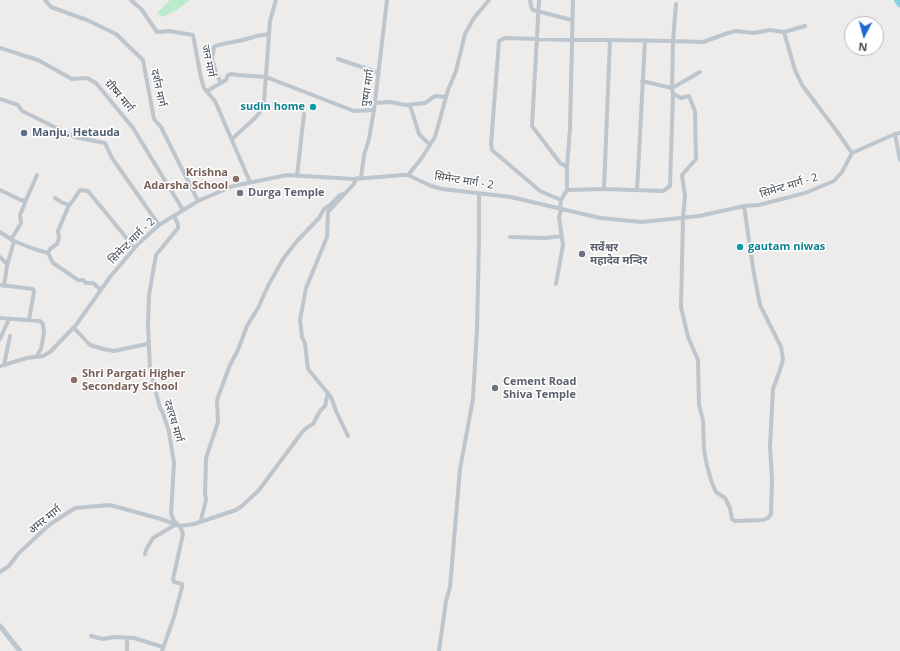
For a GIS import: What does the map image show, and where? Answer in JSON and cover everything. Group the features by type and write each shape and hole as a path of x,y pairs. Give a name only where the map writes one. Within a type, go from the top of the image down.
{"street":[{"name":"दर्शन मार्ग","path":"45,0 51,7 87,20 116,34 143,60 154,119 161,127 198,201"},
{"name":"जन मार्ग","path":"131,0 142,10 157,32 169,31 194,35 201,78 207,91 215,101 250,182"},
{"path":"232,139 255,118 260,112 264,102 270,21 276,0"},
{"name":"पुष्पा मार्ग","path":"359,178 369,139 374,110 388,0"},
{"path":"408,175 435,137 446,97 456,71 465,34 474,18 489,0"},
{"path":"530,0 533,10 572,20"},
{"path":"539,0 538,40 532,126 560,163 568,167"},
{"path":"556,284 563,245 559,217 560,200 567,190 573,0"},
{"path":"567,190 604,189 662,191 670,186 673,41 676,4"},
{"path":"560,200 540,191 492,150 491,144 499,41 505,38 538,40 704,42 728,32 736,31 754,33 770,30 784,32 806,26"},
{"path":"784,32 795,70 802,85 852,153 900,133"},
{"path":"221,82 212,59 214,47 269,34"},
{"path":"604,189 610,40"},
{"path":"637,190 645,41"},
{"name":"ग्रीष्म मार्ग","path":"0,48 38,60 72,79 87,78 96,83 133,128 183,210"},
{"path":"338,59 379,73"},
{"path":"642,81 672,88 700,72"},
{"path":"207,91 226,80 228,76 232,74 237,76 266,77 354,111 374,110"},
{"path":"673,94 678,97 689,96 695,111 696,159 682,175 685,196 683,218 681,307 688,338 698,360 699,405 703,420 706,466 716,492 725,498 732,519 735,521 763,520 768,518 771,514 772,480 770,446 773,389 783,359 781,347 760,305 744,206"},
{"path":"375,102 390,102 410,105 426,103 435,96 446,97"},
{"path":"0,99 18,105 22,110 75,136 105,143 112,158 159,225"},
{"path":"410,105 419,134 430,145"},
{"path":"297,176 304,114"},
{"path":"895,134 900,160"},
{"name":"सिमेन्ट मार्ग - 2","path":"2,366 27,358 43,356 50,352 74,328 110,277 134,249 159,225 198,201 233,186 287,175 359,178 408,175 430,186 442,189 511,197 560,210 600,218 642,222 699,216 744,206 759,205 805,193 834,181 842,172 852,153"},
{"path":"23,200 26,200 38,175"},
{"path":"348,436 331,397 308,369 300,320 306,288 327,237 328,212 359,178"},
{"path":"0,190 23,200"},
{"path":"48,253 50,249 57,244 59,238 58,231 69,205 80,190 88,191 134,249"},
{"path":"201,520 206,500 206,455 218,422 217,401 230,365 238,350 247,326 258,308 279,265 319,218 324,209 340,195 345,193"},
{"path":"439,651 446,601 450,588 460,469 473,399 477,329 479,241 478,193"},
{"path":"55,198 69,205"},
{"path":"23,200 25,202 20,215 21,223 13,240 2,286 33,289 34,292 29,320"},
{"name":"दशरथ मार्ग","path":"162,649 174,617 182,587 182,584 174,582 173,579 183,534 171,514 174,463 169,432 160,408 150,370 148,342 149,295 156,255 178,228 178,224 174,216"},
{"path":"0,232 34,250 48,253"},
{"path":"510,237 550,238 562,236"},
{"path":"48,253 53,263 78,280 83,280 86,283 93,283 101,290"},
{"path":"0,257 7,264"},
{"path":"0,318 29,320 43,324 44,333 41,349 36,357"},
{"path":"0,339 9,319"},
{"path":"74,328 90,345 103,349 114,351 147,344 148,342"},
{"path":"2,366 10,336"},
{"path":"145,554 152,538 168,528 236,510 254,495 266,483 282,458 304,431 313,424 320,411 325,406 328,393"},
{"name":"अमर मार्ग","path":"0,572 9,566 18,554 50,525 75,508 110,505 161,519 178,526"},
{"path":"0,626 15,647 20,651"},
{"path":"91,636 103,639 114,637 134,638 162,649"},
{"path":"127,638 127,651"}],"green space":[{"path":"170,0 190,0 177,10 162,17 157,13"}],"place":[{"name":"sudin home","path":"313,107"},
{"name":"Manju, Hetauda","path":"24,133"},
{"name":"Krishna Adarsha School","path":"236,179"},
{"name":"Durga Temple","path":"240,193"},
{"name":"gautam niwas","path":"740,247"},
{"name":"सर्वेश्वर महादेव मन्दिर","path":"582,254"},
{"name":"Shri Pargati Higher Secondary School","path":"74,380"},
{"name":"Cement Road Shiva Temple","path":"495,388"}]}
